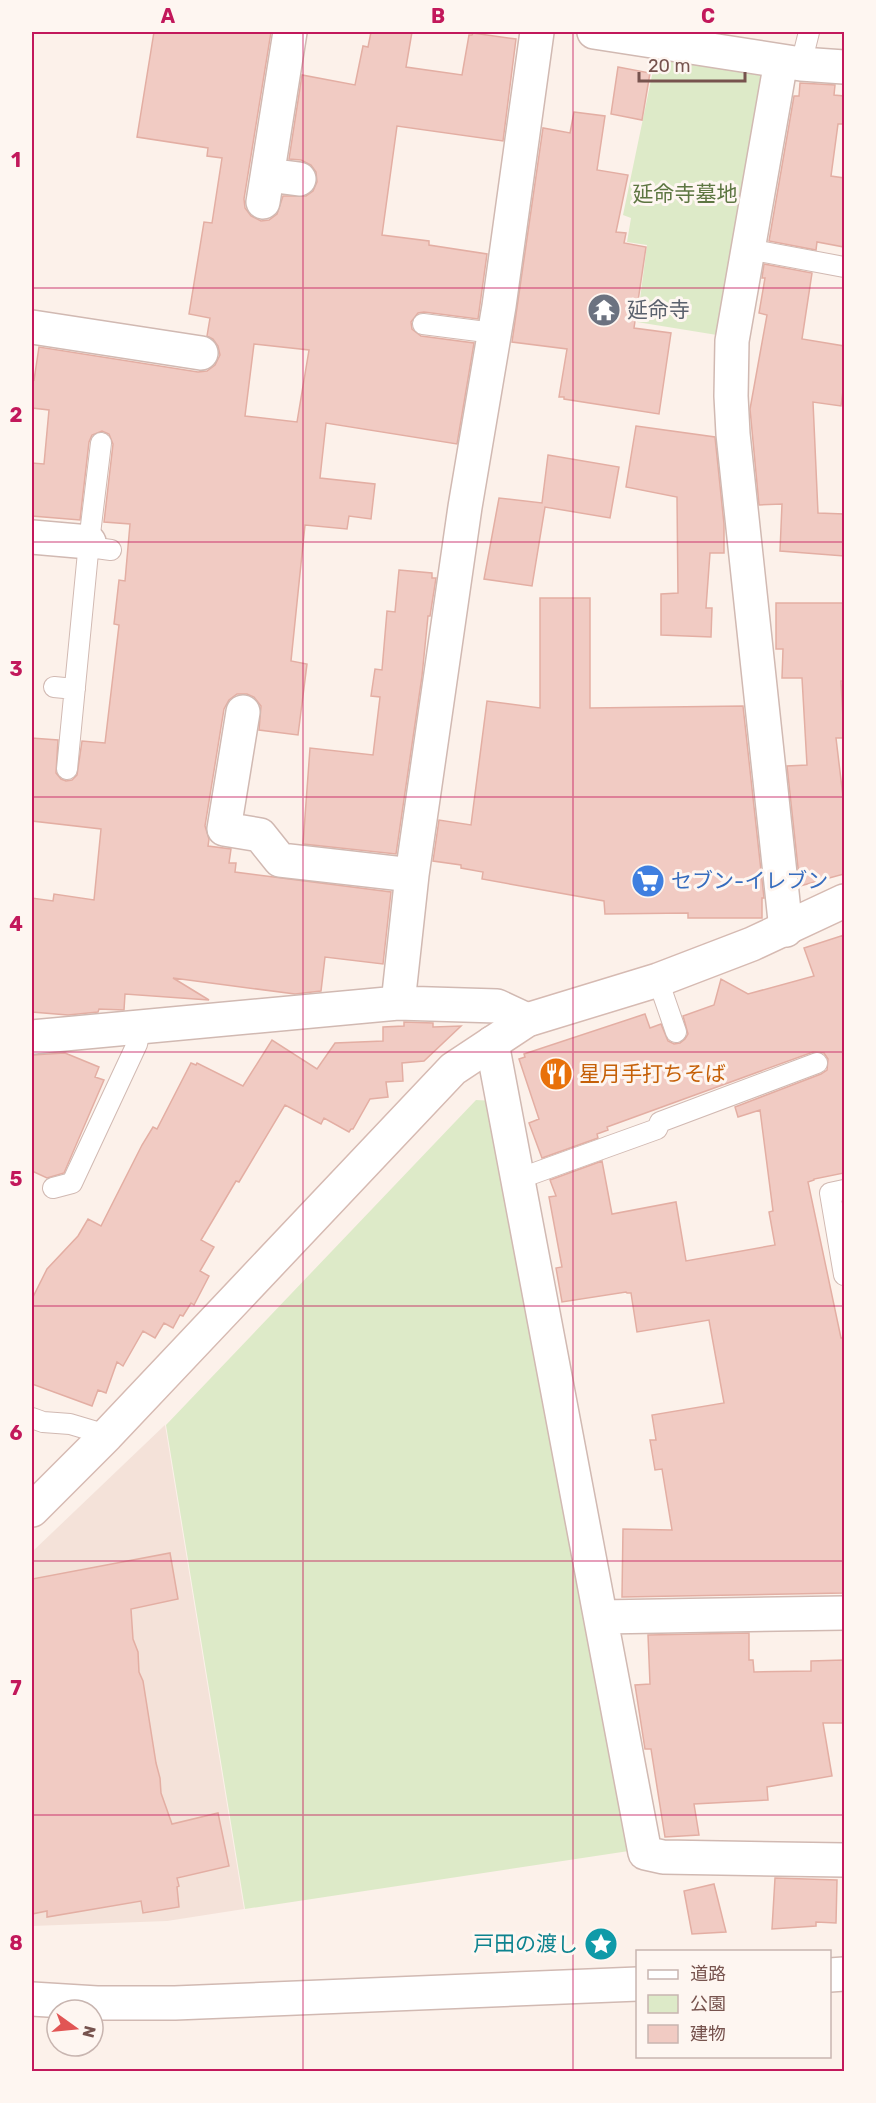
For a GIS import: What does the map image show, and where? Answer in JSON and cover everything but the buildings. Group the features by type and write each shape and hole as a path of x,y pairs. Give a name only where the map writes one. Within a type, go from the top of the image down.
{"street":[{"path":"277,185 290,32"},
{"path":"398,1002 412,875 537,32"},
{"path":"594,32 791,62 844,67"},
{"path":"786,930 731,413 732,341 748,249 791,62"},
{"path":"32,327 166,333 201,353"},
{"path":"32,537 96,546"},
{"path":"243,712 211,828 260,835 280,860 412,875"},
{"path":"32,1510 453,1070 526,1020 658,980 786,930 844,901"},
{"path":"32,1037 398,1002 497,1006 526,1020"},
{"path":"492,1043 645,1853 663,1857 844,1860"},
{"path":"601,1617 844,1613"},
{"path":"32,1999 97,2003 175,2003 636,1984"}],"lane":[{"path":"791,62 809,32"},
{"path":"748,249 844,267"},
{"path":"423,324 494,333"},
{"path":"67,769 75,689 96,546 101,443"},
{"path":"54,687 75,689"},
{"path":"658,980 676,1032"},
{"path":"53,1188 72,1183 136,1044 141,1026"},
{"path":"518,1179 657,1129 660,1122 817,1063"},
{"path":"844,1190 830,1192 844,1275"},
{"path":"32,1419 70,1424 106,1435"}],"shaded area":[{"path":"165,1425 244,1909 167,1921 32,1926 32,1552"}],"green space":[{"name":"延命寺墓地","path":"656,56 760,72 762,75 717,335 637,322 647,245 627,242 631,218 623,215"},
{"path":"476,1100 495,1101 642,1849 245,1909 166,1425"}],"place":[{"name":"延命寺","path":"604,310"},
{"name":"セブン-イレブン","path":"648,881"},
{"name":"星月手打ちそば","path":"556,1074"},
{"name":"戸田の渡し","path":"601,1944"}]}
